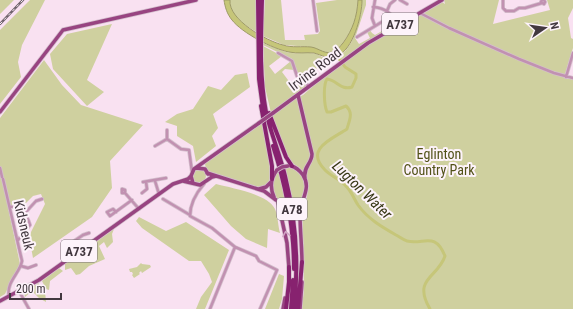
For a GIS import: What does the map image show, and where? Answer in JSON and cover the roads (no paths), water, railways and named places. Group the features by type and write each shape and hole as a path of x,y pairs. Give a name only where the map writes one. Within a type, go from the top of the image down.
{"highway":[{"name":"A78","path":"258,0 260,28 260,86 265,113 285,175 294,221 296,267 292,309"},
{"name":"A78","path":"260,28 262,0"},
{"name":"A78","path":"260,46 265,113"},
{"path":"260,86 259,97 263,125 273,171 272,180"},
{"path":"263,94 272,123 291,166"},
{"path":"299,309 302,262"},
{"path":"286,309 289,267"}],"main road":[{"path":"0,112 63,30 196,0"},
{"name":"Irvine Road","path":"193,171 372,41 442,0"},
{"path":"300,99 302,94 309,88"},
{"path":"297,96 300,99 312,154 304,173 306,190 300,213 302,262"},
{"path":"297,96 301,104"},
{"path":"205,161 208,176 206,182"},
{"path":"258,189 266,187 272,180 276,170 282,167 308,165"},
{"path":"291,166 300,171 305,179"},
{"path":"194,183 193,171 206,171 267,192 284,206 290,208 303,201"},
{"name":"A737","path":"0,301 39,280 173,184 188,179 193,171"},
{"path":"183,180 200,185 217,176"},
{"path":"272,180 272,190 277,201 285,231 289,267 283,309"}],"street":[{"path":"313,0 317,31"},
{"path":"375,0 372,18 375,26"},
{"path":"387,11 390,4 395,0"},
{"path":"400,0 407,4"},
{"path":"503,0 503,8 506,11 514,11 519,8 525,8 543,1"},
{"path":"373,7 382,8 387,11 399,25"},
{"path":"420,13 479,42 566,77 573,78"},
{"path":"357,36 385,20"},
{"path":"278,53 292,61 296,76 302,78 309,88"},
{"path":"566,77 573,53"},
{"path":"167,130 167,139"},
{"path":"155,146 167,139"},
{"path":"167,139 181,149 190,150 193,171"},
{"name":"Kidsneuk","path":"0,168 22,257 21,266 14,275 9,286 9,296"},
{"path":"142,193 147,189 145,182 166,178"},
{"path":"155,181 159,194"},
{"path":"190,216 198,192 206,182"},
{"path":"194,183 198,192"},
{"path":"125,193 139,209"},
{"path":"25,213 36,201 42,199"},
{"path":"163,199 212,228 235,247 256,256 259,261 276,270 260,309"},
{"path":"116,212 132,200"},
{"path":"10,207 19,206 25,213 30,225 18,240"},
{"path":"71,257 66,250 67,246 83,235 89,233"},
{"path":"210,309 235,247"},
{"path":"21,266 28,268 36,266"},
{"path":"20,291 29,309"}],"waterway":[{"name":"Lugton Water","path":"336,54 345,67 356,74 356,78 352,87 348,88 327,79 324,90 326,109 327,112 331,112 346,106 350,111 350,117 347,129 322,145 317,156 319,163 327,172 347,187 358,205 366,214 386,229 406,241 433,241 441,248 445,256 442,263 425,284 425,299 430,309"}],"railway":[{"path":"0,24 23,0"}],"park label":[{"name":"Eglinton Country Park","path":"439,162"}]}
